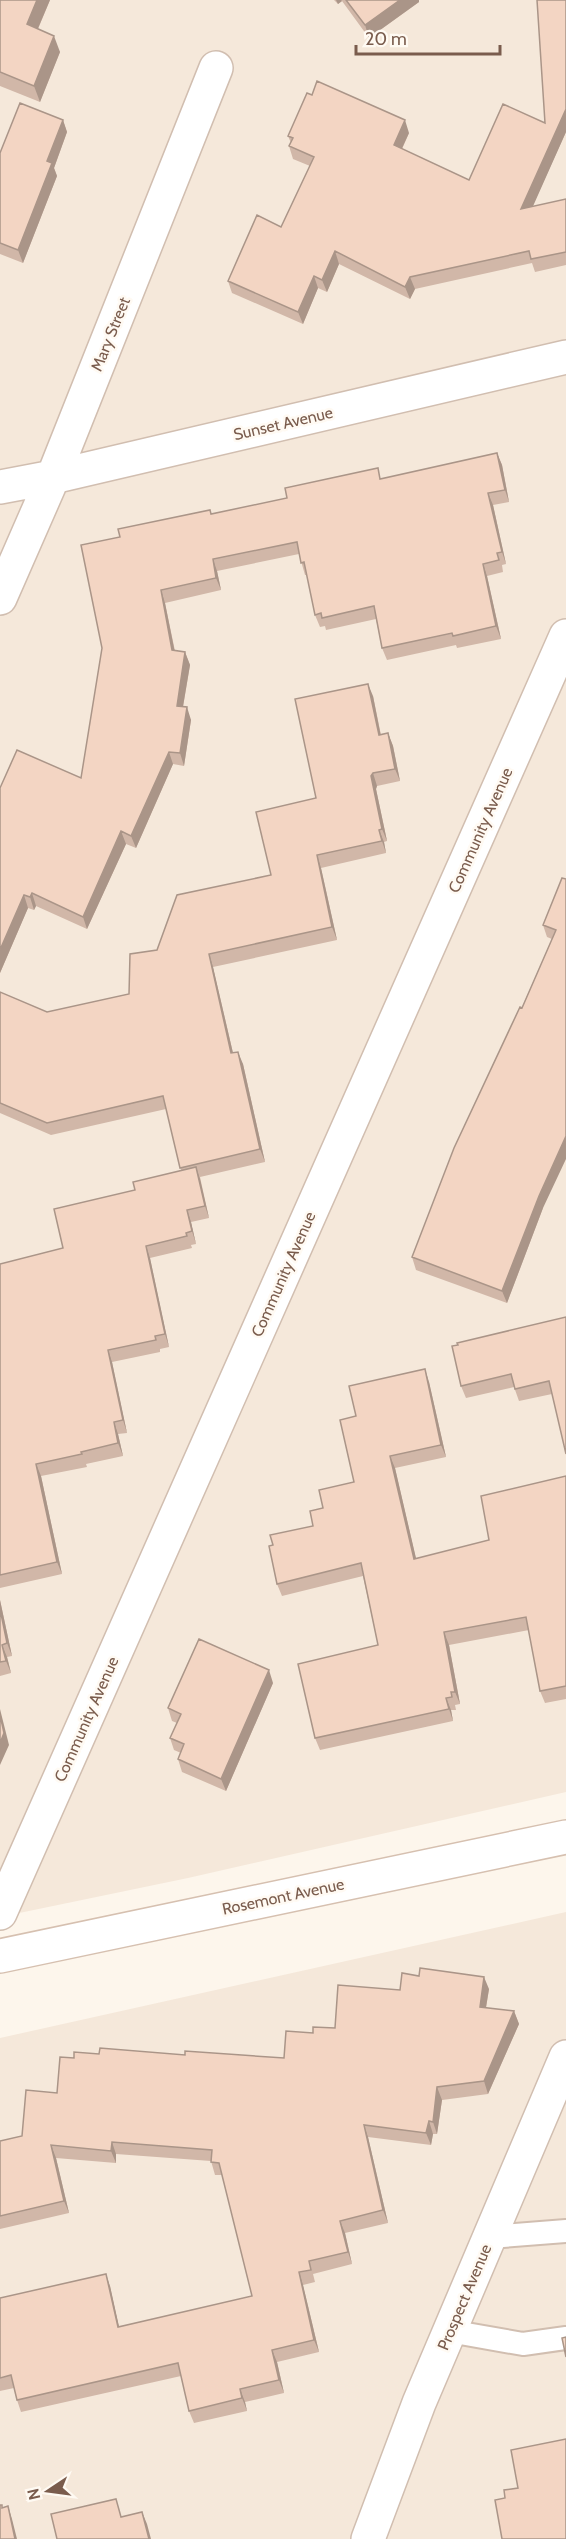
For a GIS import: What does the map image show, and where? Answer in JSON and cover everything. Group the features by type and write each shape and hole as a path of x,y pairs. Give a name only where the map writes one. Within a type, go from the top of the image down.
{"street":[{"name":"Mary Street","path":"0,598 53,477 216,68"},
{"name":"Sunset Avenue","path":"0,487 53,477 566,357"},
{"name":"Community Avenue","path":"0,1913 566,636"},
{"name":"Rosemont Avenue","path":"0,1956 566,1837"},
{"name":"Prospect Avenue","path":"369,2539 419,2403 566,2057"}],"lane":[{"path":"490,2237 566,2231"},
{"path":"449,2331 523,2344 566,2338"}],"shaded area":[{"path":"0,0 566,0 566,1792 188,1878 0,1917"},
{"path":"566,1912 566,2539 0,2539 0,2038"}],"building":[{"path":"0,0 37,0 27,24 54,36 34,86 0,72"},
{"path":"346,0 400,0 365,25"},
{"path":"537,0 566,0 566,109 521,209 566,199 566,252 531,259 529,251 410,277 405,287 335,251 322,280 314,276 298,312 228,281 257,215 281,227 314,157 289,146 293,138 288,136 307,93 312,95 317,81 405,120 394,145 469,180 503,104 545,123"},
{"path":"20,103 63,120 47,161 52,163 18,250 0,243 0,153"},
{"path":"497,453 505,490 488,493 502,552 497,553 499,560 483,564 496,626 382,648 374,606 322,618 321,613 315,615 304,562 301,563 297,542 213,559 216,578 161,590 172,650 185,652 177,706 187,707 180,753 169,752 131,836 121,831 83,917 32,893 30,897 24,895 0,950 0,788 17,750 81,778 102,648 81,545 120,537 118,529 210,510 211,514 287,498 285,488 378,468 380,479"},
{"path":"368,684 379,735 388,733 395,769 373,773 371,776 382,829 379,830 382,841 317,855 332,927 209,954 231,1053 238,1052 260,1149 180,1168 163,1096 47,1123 0,1103 0,992 47,1012 129,994 130,954 157,950 177,895 271,875 256,812 316,798 295,699"},
{"path":"562,878 566,879 566,1136 539,1196 502,1291 412,1257 454,1148 520,1007 522,1008 556,930 543,925"},
{"path":"196,1167 205,1206 187,1210 192,1231 186,1233 187,1236 146,1246 165,1334 155,1336 156,1340 108,1350 123,1420 114,1422 118,1443 36,1464 57,1562 0,1575 0,1264 63,1248 54,1209 135,1190 133,1182"},
{"path":"566,1317 566,1454 549,1381 515,1389 511,1374 461,1386 452,1346"},
{"path":"425,1369 441,1445 390,1456 414,1559 489,1540 481,1496 566,1476 566,1686 540,1691 526,1617 444,1632 455,1692 451,1692 452,1697 446,1698 449,1709 315,1738 298,1664 378,1645 361,1563 277,1584 269,1546 273,1545 270,1535 313,1526 310,1511 323,1508 319,1490 354,1482 340,1420 356,1416 349,1386"},
{"path":"0,1609 7,1643 2,1645 6,1661 0,1662"},
{"path":"199,1639 269,1670 221,1779 178,1759 184,1744 170,1738 181,1714 168,1708"},
{"path":"0,1715 4,1733 0,1743"},
{"path":"420,1968 484,1977 480,2007 514,2011 484,2081 437,2087 433,2122 429,2121 426,2133 364,2125 383,2210 340,2221 348,2252 309,2261 311,2270 299,2272 314,2340 272,2350 279,2380 240,2389 242,2398 189,2411 178,2363 17,2400 11,2375 0,2378 0,2298 106,2274 118,2327 252,2296 219,2163 211,2162 212,2150 112,2142 111,2151 51,2145 64,2201 0,2216 0,2141 22,2136 26,2090 57,2093 60,2057 74,2058 74,2052 99,2054 100,2048 185,2055 185,2051 284,2058 286,2031 313,2033 313,2027 335,2028 338,1985 400,1990 402,1973 419,1976"},
{"path":"566,2337 566,2357 562,2338"},
{"path":"566,2439 566,2539 502,2539 495,2500 505,2498 504,2490 518,2488 511,2450"},
{"path":"116,2499 121,2517 142,2512 149,2539 57,2539 51,2514"},
{"path":"0,2505 2,2508 8,2506 15,2539 0,2539"}]}
